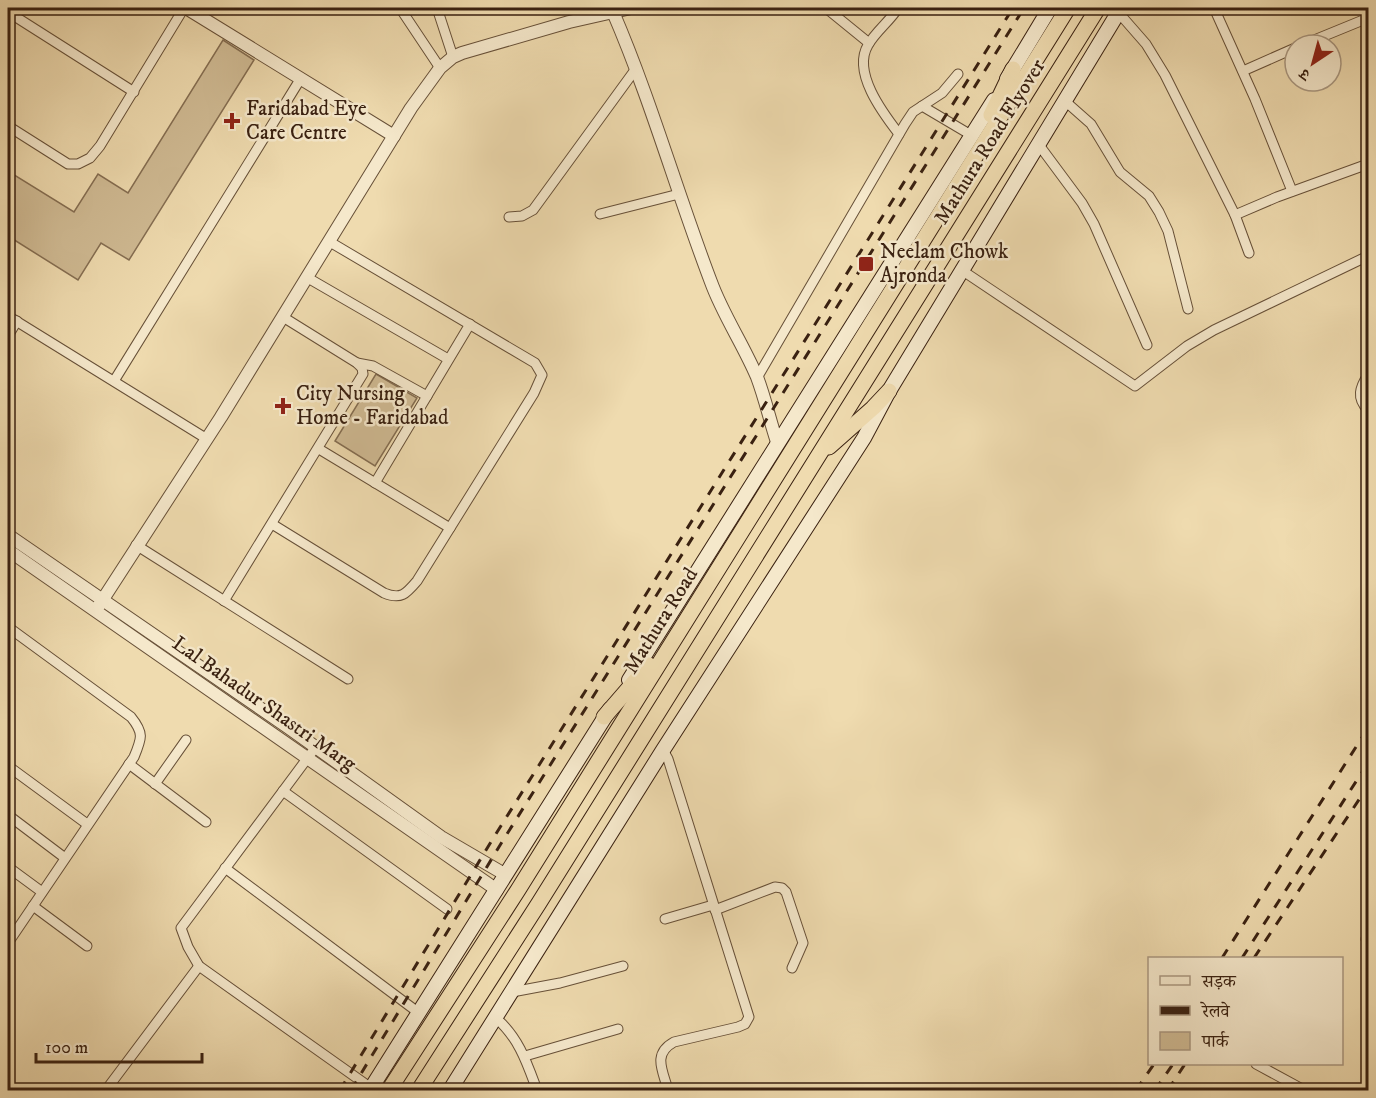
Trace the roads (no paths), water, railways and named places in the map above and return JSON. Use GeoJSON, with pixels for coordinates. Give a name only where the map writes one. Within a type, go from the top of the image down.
{"type":"FeatureCollection","features":[{"type":"Feature","properties":{"kind":"highway","name":"Mathura Road Flyover"},"geometry":{"type":"LineString","coordinates":[[965,172],[1068,8]]}},
{"type":"Feature","properties":{"kind":"highway","name":"Mathura Road Flyover"},"geometry":{"type":"LineString","coordinates":[[817,457],[1098,8]]}},
{"type":"Feature","properties":{"kind":"highway"},"geometry":{"type":"LineString","coordinates":[[965,172],[1013,69]]}},
{"type":"Feature","properties":{"kind":"highway","name":"Mathura Road"},"geometry":{"type":"LineString","coordinates":[[389,1090],[518,890],[965,172]]}},
{"type":"Feature","properties":{"kind":"highway"},"geometry":{"type":"LineString","coordinates":[[418,1090],[539,903],[817,457],[889,391]]}},
{"type":"Feature","properties":{"kind":"highway"},"geometry":{"type":"LineString","coordinates":[[604,717],[682,627]]}},
{"type":"Feature","properties":{"kind":"main road"},"geometry":{"type":"LineString","coordinates":[[370,1089],[1050,8]]}},
{"type":"Feature","properties":{"kind":"main road"},"geometry":{"type":"LineString","coordinates":[[450,1090],[663,750],[864,438],[889,391],[1120,10]]}},
{"type":"Feature","properties":{"kind":"street"},"geometry":{"type":"LineString","coordinates":[[8,126],[68,164],[78,164],[90,158],[100,146],[185,8],[200,11],[394,136]]}},
{"type":"Feature","properties":{"kind":"street"},"geometry":{"type":"LineString","coordinates":[[400,8],[440,68]]}},
{"type":"Feature","properties":{"kind":"street"},"geometry":{"type":"LineString","coordinates":[[437,8],[453,57]]}},
{"type":"Feature","properties":{"kind":"street"},"geometry":{"type":"LineString","coordinates":[[99,605],[136,545],[207,440],[411,108],[440,68],[453,57],[470,50],[498,44],[592,12],[612,12],[631,8]]}},
{"type":"Feature","properties":{"kind":"street"},"geometry":{"type":"LineString","coordinates":[[826,8],[869,43]]}},
{"type":"Feature","properties":{"kind":"street"},"geometry":{"type":"LineString","coordinates":[[898,8],[869,43],[863,54],[865,72],[879,108],[899,134]]}},
{"type":"Feature","properties":{"kind":"street"},"geometry":{"type":"LineString","coordinates":[[1214,8],[1243,71],[1292,191]]}},
{"type":"Feature","properties":{"kind":"street"},"geometry":{"type":"LineString","coordinates":[[1120,10],[1146,44],[1165,75],[1235,215],[1249,253]]}},
{"type":"Feature","properties":{"kind":"street"},"geometry":{"type":"LineString","coordinates":[[8,12],[134,92]]}},
{"type":"Feature","properties":{"kind":"street"},"geometry":{"type":"LineString","coordinates":[[612,12],[658,127],[679,194],[722,310],[757,378],[777,442]]}},
{"type":"Feature","properties":{"kind":"street"},"geometry":{"type":"LineString","coordinates":[[1331,33],[1368,18]]}},
{"type":"Feature","properties":{"kind":"street"},"geometry":{"type":"LineString","coordinates":[[1243,71],[1283,53]]}},
{"type":"Feature","properties":{"kind":"street"},"geometry":{"type":"LineString","coordinates":[[509,217],[522,216],[533,210],[635,70]]}},
{"type":"Feature","properties":{"kind":"street"},"geometry":{"type":"LineString","coordinates":[[757,378],[913,112],[942,93],[958,74]]}},
{"type":"Feature","properties":{"kind":"street"},"geometry":{"type":"LineString","coordinates":[[114,381],[301,78]]}},
{"type":"Feature","properties":{"kind":"street"},"geometry":{"type":"LineString","coordinates":[[1065,101],[1091,124],[1116,166],[1149,196],[1159,212],[1168,231],[1188,309]]}},
{"type":"Feature","properties":{"kind":"street"},"geometry":{"type":"LineString","coordinates":[[922,106],[971,135]]}},
{"type":"Feature","properties":{"kind":"street"},"geometry":{"type":"LineString","coordinates":[[1039,145],[1082,203],[1094,224],[1147,345]]}},
{"type":"Feature","properties":{"kind":"street"},"geometry":{"type":"LineString","coordinates":[[1235,215],[1292,191],[1368,164]]}},
{"type":"Feature","properties":{"kind":"street"},"geometry":{"type":"LineString","coordinates":[[600,214],[679,194]]}},
{"type":"Feature","properties":{"kind":"street"},"geometry":{"type":"LineString","coordinates":[[272,524],[384,593],[393,597],[400,596],[408,591],[450,528],[534,393],[542,375],[535,363],[330,242]]}},
{"type":"Feature","properties":{"kind":"street"},"geometry":{"type":"LineString","coordinates":[[963,271],[1135,386],[1187,346],[1214,330],[1368,256]]}},
{"type":"Feature","properties":{"kind":"street"},"geometry":{"type":"LineString","coordinates":[[308,278],[448,360]]}},
{"type":"Feature","properties":{"kind":"street"},"geometry":{"type":"LineString","coordinates":[[8,316],[207,440]]}},
{"type":"Feature","properties":{"kind":"street"},"geometry":{"type":"LineString","coordinates":[[224,601],[362,379],[362,368],[357,363],[283,317]]}},
{"type":"Feature","properties":{"kind":"street"},"geometry":{"type":"LineString","coordinates":[[8,336],[16,321]]}},
{"type":"Feature","properties":{"kind":"street"},"geometry":{"type":"LineString","coordinates":[[375,483],[470,324]]}},
{"type":"Feature","properties":{"kind":"street"},"geometry":{"type":"LineString","coordinates":[[357,363],[373,366],[427,396]]}},
{"type":"Feature","properties":{"kind":"street"},"geometry":{"type":"LineString","coordinates":[[1368,375],[1359,396],[1368,410]]}},
{"type":"Feature","properties":{"kind":"street"},"geometry":{"type":"LineString","coordinates":[[318,449],[450,528]]}},
{"type":"Feature","properties":{"kind":"street"},"geometry":{"type":"LineString","coordinates":[[8,536],[99,605],[312,753],[441,837],[506,875]]}},
{"type":"Feature","properties":{"kind":"street"},"geometry":{"type":"LineString","coordinates":[[136,545],[348,679]]}},
{"type":"Feature","properties":{"kind":"street"},"geometry":{"type":"LineString","coordinates":[[8,550],[99,605]]}},
{"type":"Feature","properties":{"kind":"street"},"geometry":{"type":"LineString","coordinates":[[8,627],[131,717],[141,728],[141,736],[134,757],[8,943]]}},
{"type":"Feature","properties":{"kind":"street"},"geometry":{"type":"LineString","coordinates":[[155,783],[186,740]]}},
{"type":"Feature","properties":{"kind":"street"},"geometry":{"type":"LineString","coordinates":[[663,750],[668,759],[747,1010],[748,1021],[738,1027],[674,1042],[665,1047],[661,1052],[661,1059],[668,1090]]}},
{"type":"Feature","properties":{"kind":"street"},"geometry":{"type":"LineString","coordinates":[[312,753],[181,928],[199,966],[370,1089]]}},
{"type":"Feature","properties":{"kind":"street","name":"Lal Bahadur Shastri Marg"},"geometry":{"type":"LineString","coordinates":[[312,753],[497,890]]}},
{"type":"Feature","properties":{"kind":"street"},"geometry":{"type":"LineString","coordinates":[[129,764],[206,822]]}},
{"type":"Feature","properties":{"kind":"street"},"geometry":{"type":"LineString","coordinates":[[8,766],[87,824]]}},
{"type":"Feature","properties":{"kind":"street"},"geometry":{"type":"LineString","coordinates":[[284,791],[447,909]]}},
{"type":"Feature","properties":{"kind":"street"},"geometry":{"type":"LineString","coordinates":[[8,815],[65,858]]}},
{"type":"Feature","properties":{"kind":"street"},"geometry":{"type":"LineString","coordinates":[[8,867],[42,892]]}},
{"type":"Feature","properties":{"kind":"street"},"geometry":{"type":"LineString","coordinates":[[225,868],[419,1013]]}},
{"type":"Feature","properties":{"kind":"street"},"geometry":{"type":"LineString","coordinates":[[665,919],[714,908],[775,887],[782,888],[786,892],[803,943],[792,968]]}},
{"type":"Feature","properties":{"kind":"street"},"geometry":{"type":"LineString","coordinates":[[33,906],[87,946]]}},
{"type":"Feature","properties":{"kind":"street"},"geometry":{"type":"LineString","coordinates":[[1368,932],[1366,936],[1368,942]]}},
{"type":"Feature","properties":{"kind":"street"},"geometry":{"type":"LineString","coordinates":[[106,1090],[199,966]]}},
{"type":"Feature","properties":{"kind":"street"},"geometry":{"type":"LineString","coordinates":[[512,992],[560,983],[623,966]]}},
{"type":"Feature","properties":{"kind":"street"},"geometry":{"type":"LineString","coordinates":[[496,1018],[513,1035],[525,1056],[537,1090]]}},
{"type":"Feature","properties":{"kind":"street"},"geometry":{"type":"LineString","coordinates":[[525,1056],[618,1029]]}},
{"type":"Feature","properties":{"kind":"street"},"geometry":{"type":"LineString","coordinates":[[1258,1065],[1304,1090]]}},
{"type":"Feature","properties":{"kind":"railway"},"geometry":{"type":"LineString","coordinates":[[340,1090],[494,837],[1013,8]]}},
{"type":"Feature","properties":{"kind":"railway"},"geometry":{"type":"LineString","coordinates":[[351,1090],[502,842],[1024,8]]}},
{"type":"Feature","properties":{"kind":"railway"},"geometry":{"type":"LineString","coordinates":[[1223,957],[1368,728]]}},
{"type":"Feature","properties":{"kind":"railway"},"geometry":{"type":"LineString","coordinates":[[1243,957],[1368,763]]}},
{"type":"Feature","properties":{"kind":"railway"},"geometry":{"type":"LineString","coordinates":[[1255,957],[1368,786]]}},
{"type":"Feature","properties":{"kind":"railway"},"geometry":{"type":"LineString","coordinates":[[1136,1090],[1153,1065]]}},
{"type":"Feature","properties":{"kind":"railway"},"geometry":{"type":"LineString","coordinates":[[1155,1090],[1172,1065]]}},
{"type":"Feature","properties":{"kind":"railway"},"geometry":{"type":"LineString","coordinates":[[1168,1090],[1184,1065]]}},
{"type":"Feature","properties":{"kind":"place","name":"Faridabad Eye Care Centre"},"geometry":{"type":"Point","coordinates":[232,121]}},
{"type":"Feature","properties":{"kind":"place","name":"Neelam Chowk Ajronda"},"geometry":{"type":"Point","coordinates":[866,264]}},
{"type":"Feature","properties":{"kind":"place","name":"City Nursing Home - Faridabad"},"geometry":{"type":"Point","coordinates":[283,406]}}]}
